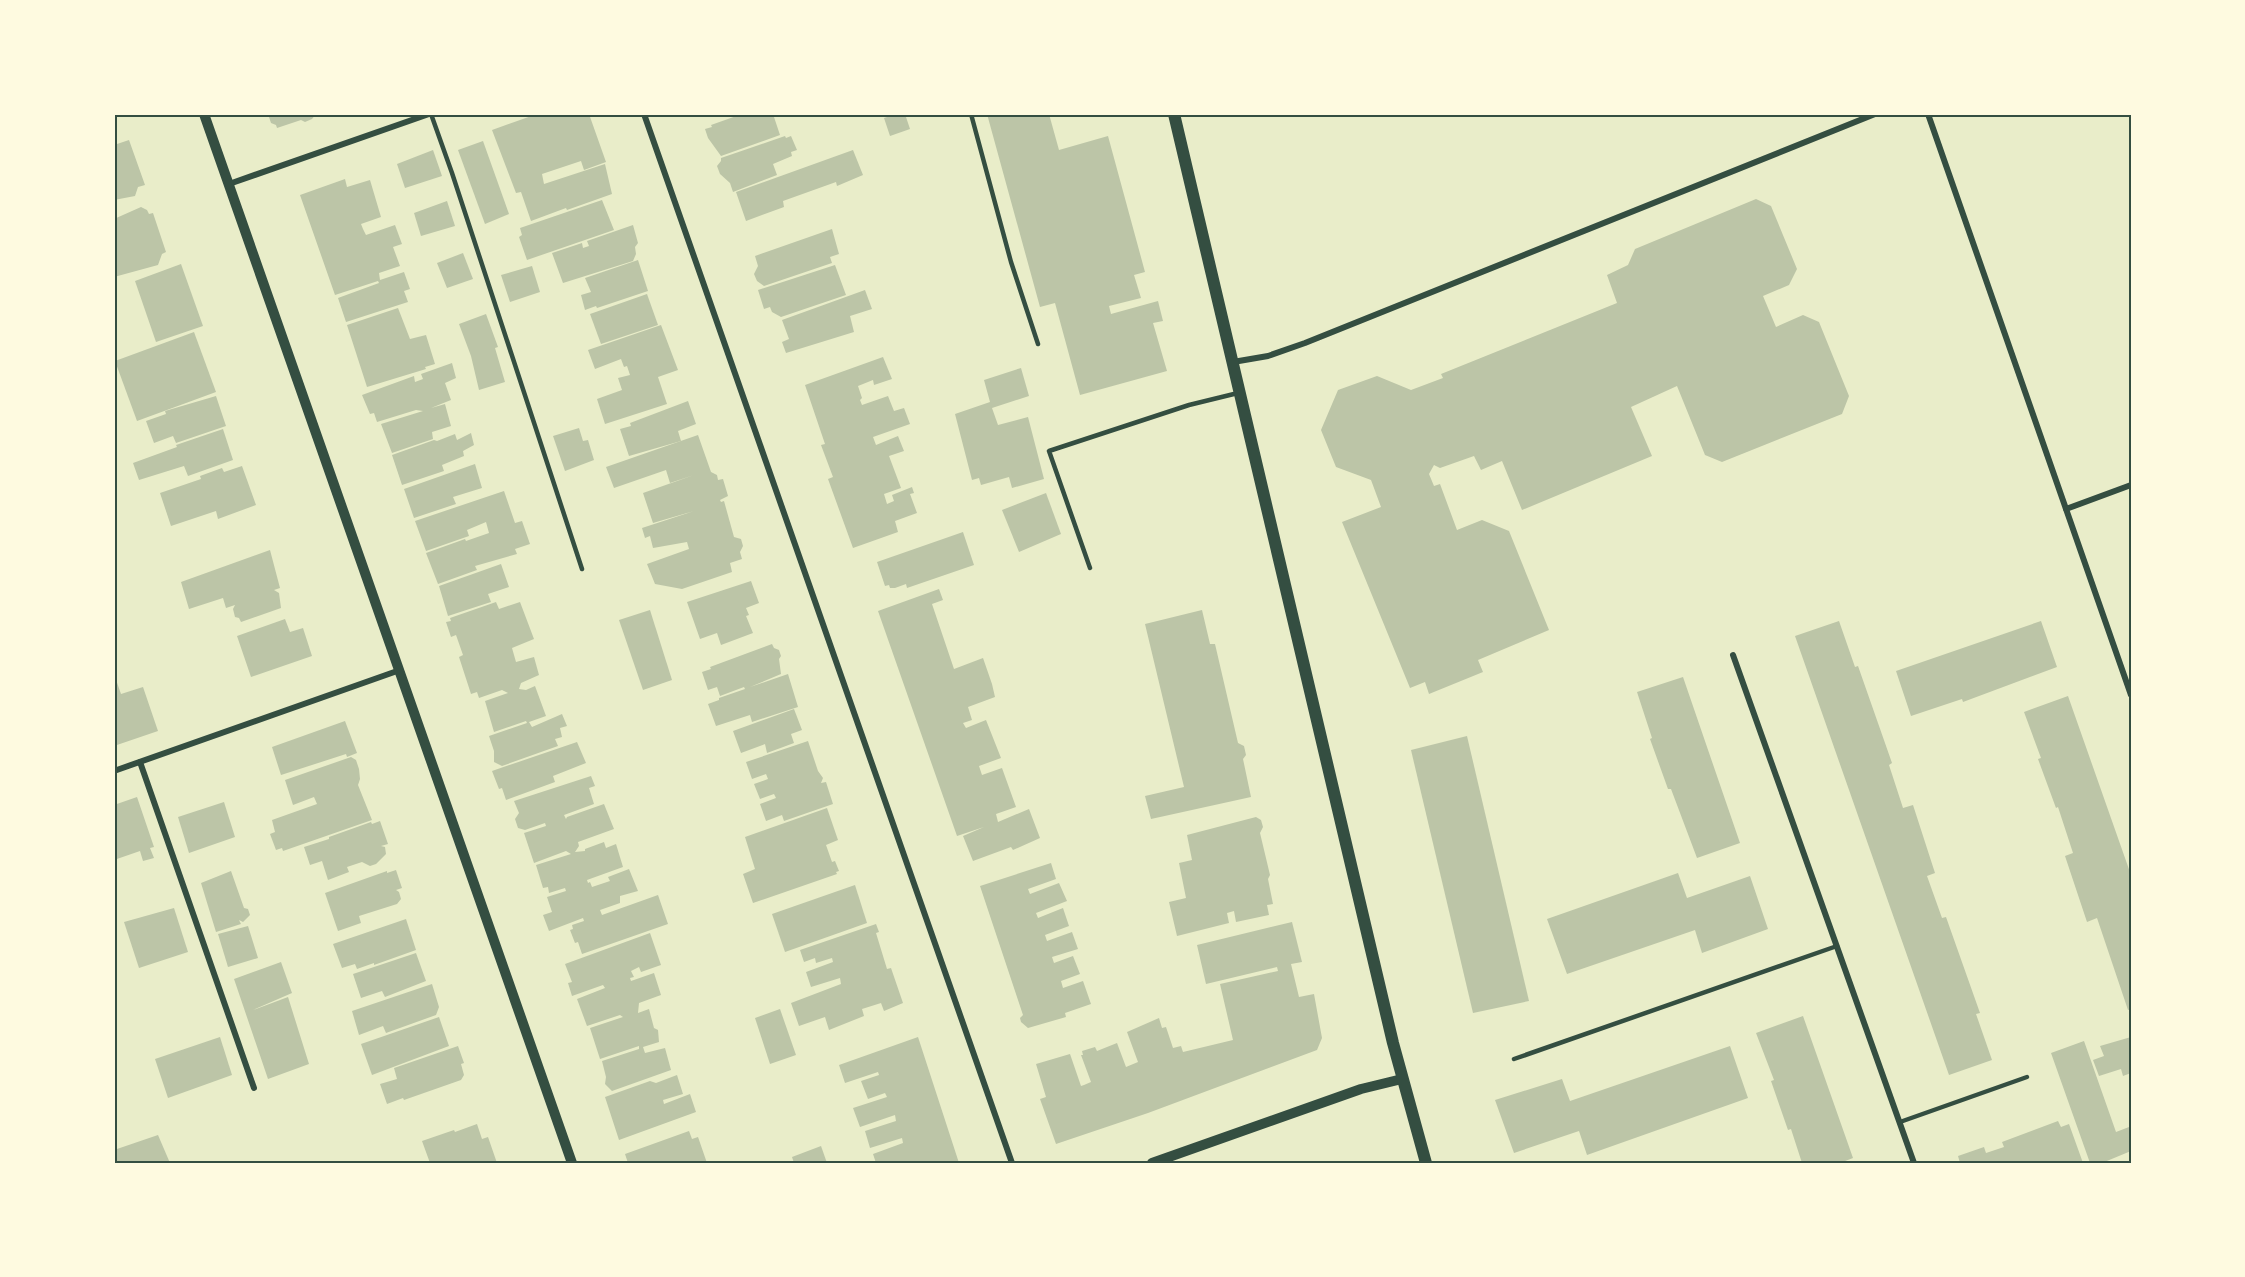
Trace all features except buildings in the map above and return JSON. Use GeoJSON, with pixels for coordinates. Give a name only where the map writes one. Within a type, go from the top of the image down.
{"type":"FeatureCollection","features":[{"type":"Feature","properties":{"kind":"main road"},"geometry":{"type":"LineString","coordinates":[[1174,114],[1402,1079],[1426,1163]]}},
{"type":"Feature","properties":{"kind":"street"},"geometry":{"type":"LineString","coordinates":[[204,114],[572,1163]]}},
{"type":"Feature","properties":{"kind":"street"},"geometry":{"type":"LineString","coordinates":[[229,184],[430,114]]}},
{"type":"Feature","properties":{"kind":"street"},"geometry":{"type":"LineString","coordinates":[[644,114],[1012,1163]]}},
{"type":"Feature","properties":{"kind":"street"},"geometry":{"type":"LineString","coordinates":[[1233,362],[1268,356],[1305,343],[1875,114]]}},
{"type":"Feature","properties":{"kind":"street"},"geometry":{"type":"LineString","coordinates":[[1928,114],[2131,695]]}},
{"type":"Feature","properties":{"kind":"street"},"geometry":{"type":"LineString","coordinates":[[2066,509],[2131,485]]}},
{"type":"Feature","properties":{"kind":"street"},"geometry":{"type":"LineString","coordinates":[[1733,655],[1914,1163]]}},
{"type":"Feature","properties":{"kind":"street"},"geometry":{"type":"LineString","coordinates":[[114,771],[400,669]]}},
{"type":"Feature","properties":{"kind":"street"},"geometry":{"type":"LineString","coordinates":[[140,762],[254,1088]]}},
{"type":"Feature","properties":{"kind":"street"},"geometry":{"type":"LineString","coordinates":[[1152,1163],[1361,1089],[1402,1079]]}},
{"type":"Feature","properties":{"kind":"lane"},"geometry":{"type":"LineString","coordinates":[[430,114],[452,173],[582,569]]}},
{"type":"Feature","properties":{"kind":"lane"},"geometry":{"type":"LineString","coordinates":[[971,114],[1011,262],[1038,344]]}},
{"type":"Feature","properties":{"kind":"lane"},"geometry":{"type":"LineString","coordinates":[[1090,568],[1049,451],[1180,408],[1240,393]]}},
{"type":"Feature","properties":{"kind":"lane"},"geometry":{"type":"LineString","coordinates":[[1514,1059],[1837,946]]}},
{"type":"Feature","properties":{"kind":"lane"},"geometry":{"type":"LineString","coordinates":[[1900,1122],[2027,1077]]}}]}
